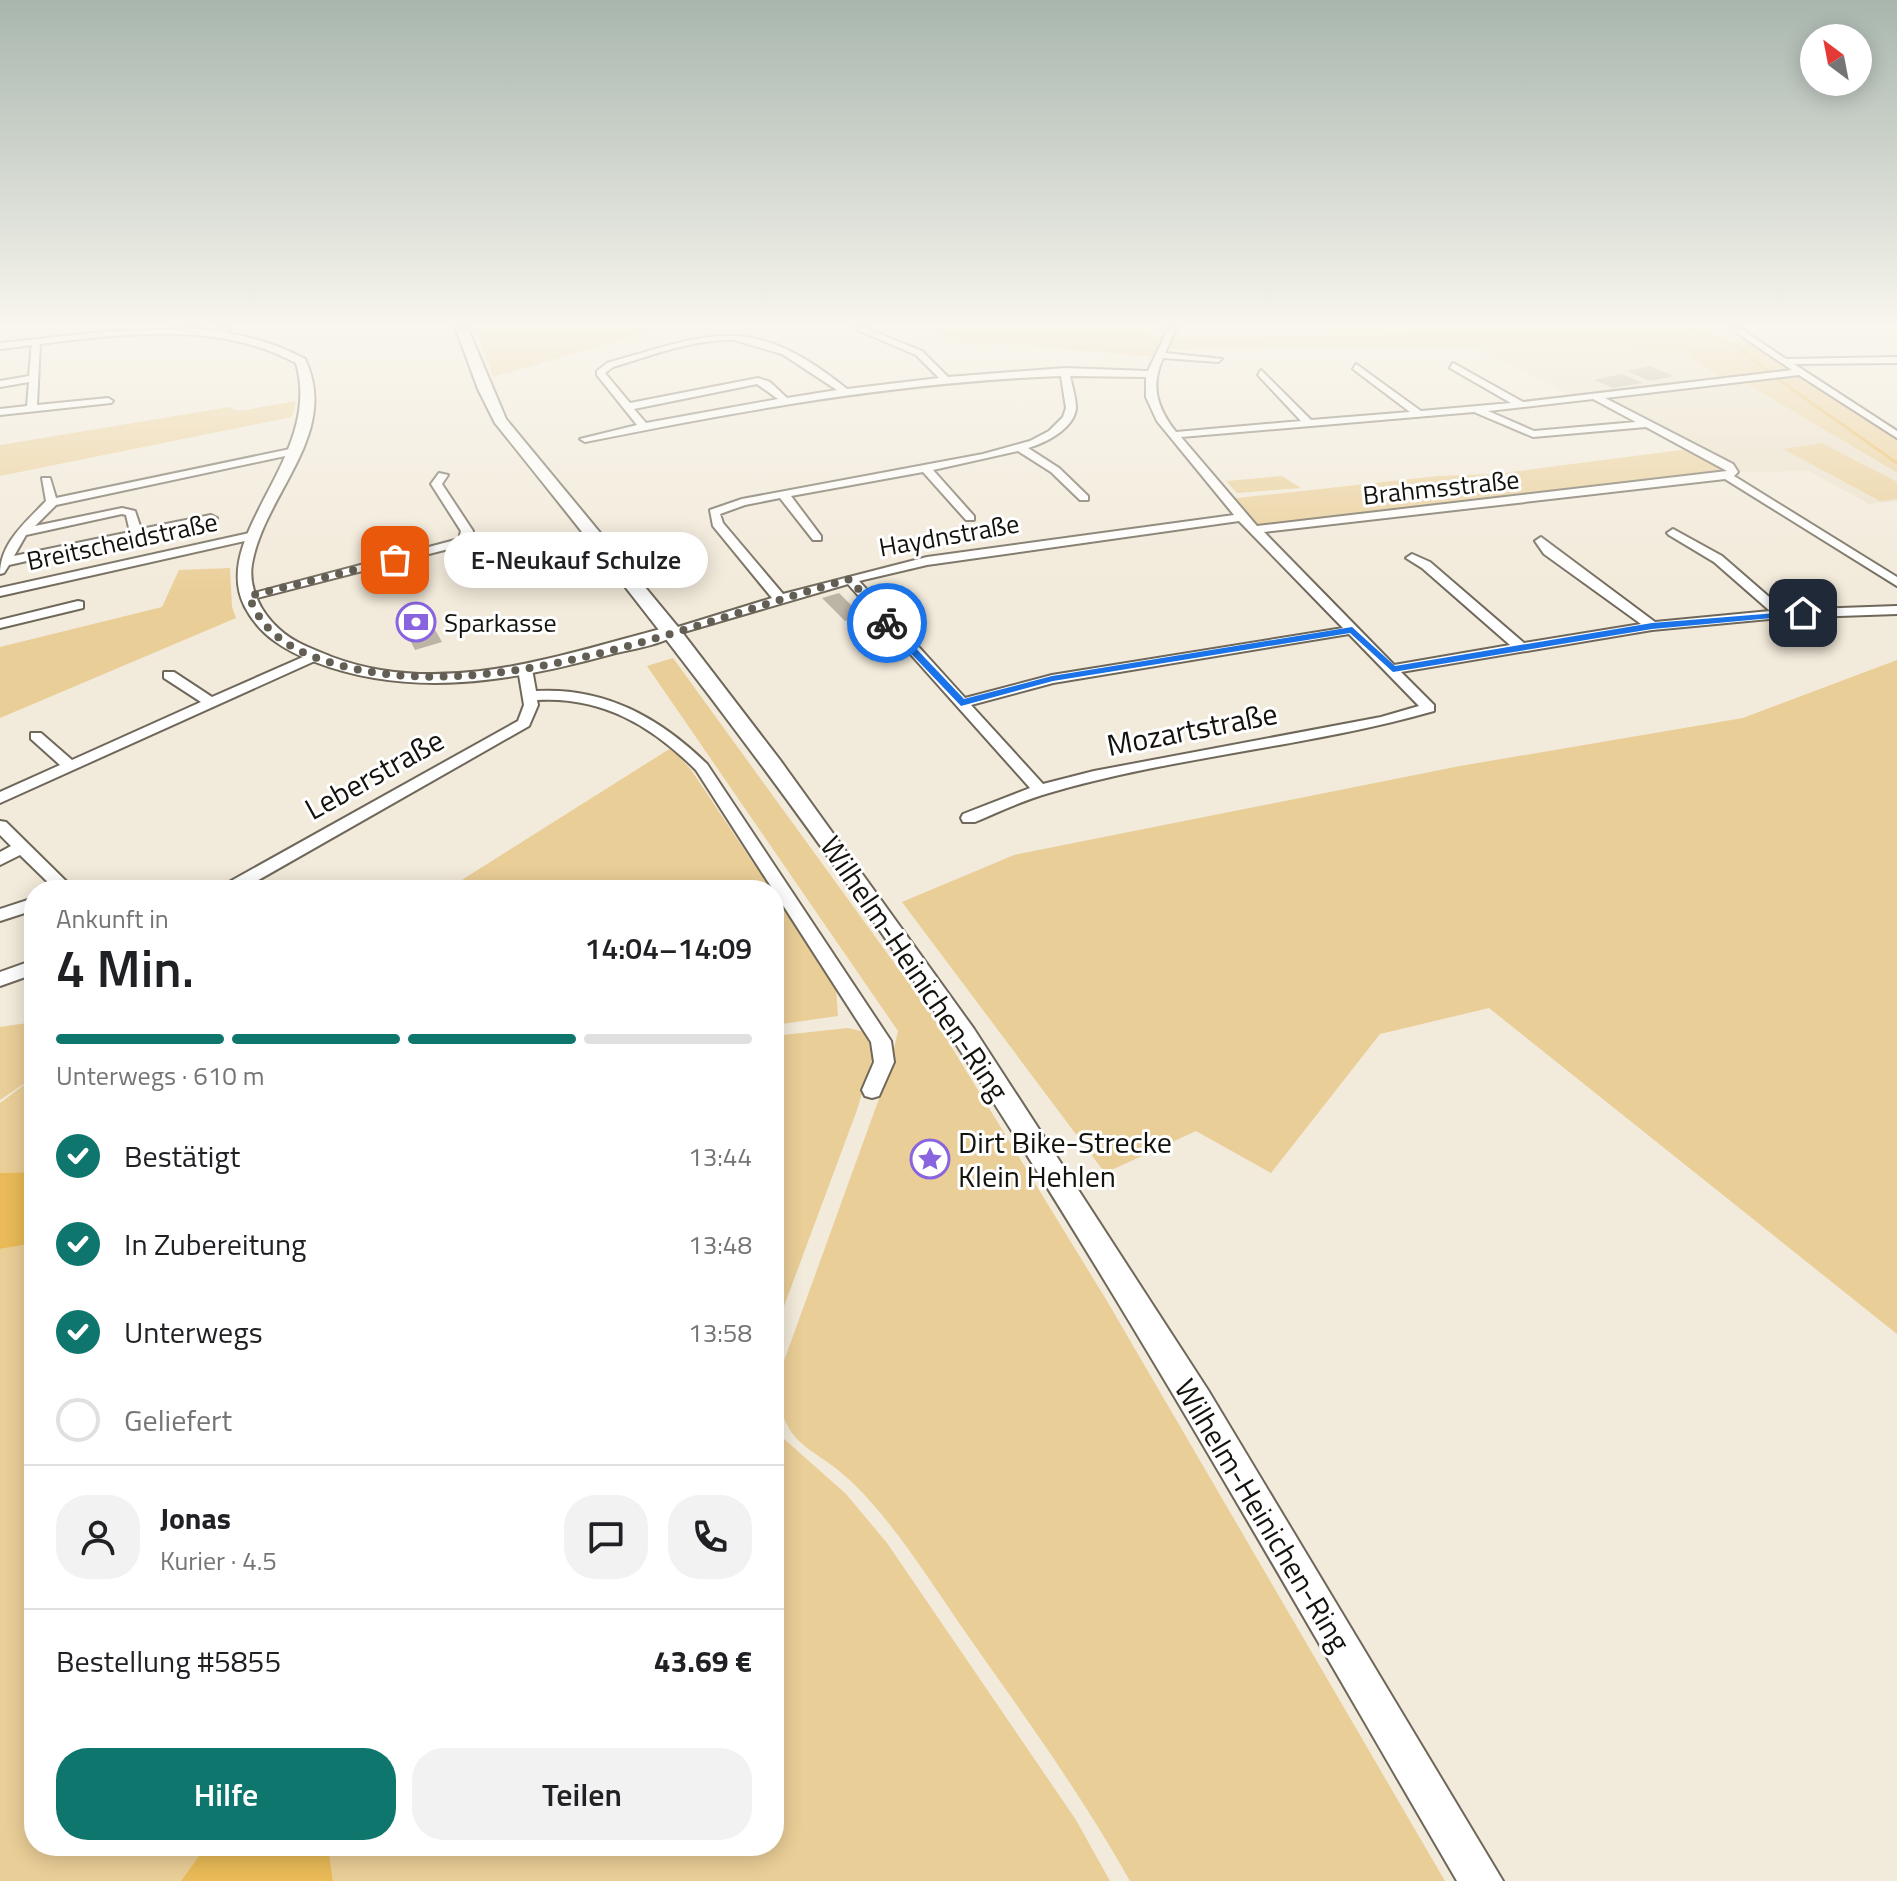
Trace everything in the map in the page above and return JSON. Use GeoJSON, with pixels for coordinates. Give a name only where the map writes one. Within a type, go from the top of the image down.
{"type":"FeatureCollection","features":[{"type":"Feature","properties":{"kind":"main road","name":"Wilhelm-Heinichen-Ring"},"geometry":{"type":"LineString","coordinates":[[498,417],[672,631],[840,855],[965,1036],[1196,1402],[1481,1881]]}},
{"type":"Feature","properties":{"kind":"street"},"geometry":{"type":"LineString","coordinates":[[308,417],[254,536],[244,572],[249,596],[266,628],[312,657],[393,675],[445,677],[525,669],[593,655],[672,631]]}},
{"type":"Feature","properties":{"kind":"street"},"geometry":{"type":"LineString","coordinates":[[635,417],[644,427]]}},
{"type":"Feature","properties":{"kind":"street"},"geometry":{"type":"LineString","coordinates":[[585,439],[699,417]]}},
{"type":"Feature","properties":{"kind":"street"},"geometry":{"type":"LineString","coordinates":[[780,599],[717,524],[714,512],[742,502],[1021,448],[1046,437],[1068,417]]}},
{"type":"Feature","properties":{"kind":"street"},"geometry":{"type":"LineString","coordinates":[[1161,417],[1242,517],[1393,669],[1652,626],[1781,614],[1897,610]]}},
{"type":"Feature","properties":{"kind":"street"},"geometry":{"type":"LineString","coordinates":[[1302,417],[1309,424]]}},
{"type":"Feature","properties":{"kind":"street"},"geometry":{"type":"LineString","coordinates":[[1173,435],[1388,417]]}},
{"type":"Feature","properties":{"kind":"street"},"geometry":{"type":"LineString","coordinates":[[1493,417],[1533,434],[1649,424]]}},
{"type":"Feature","properties":{"kind":"street"},"geometry":{"type":"LineString","coordinates":[[1635,417],[1729,466],[1733,472],[1727,476],[1897,582]]}},
{"type":"Feature","properties":{"kind":"street"},"geometry":{"type":"LineString","coordinates":[[1871,417],[1894,432]]}},
{"type":"Feature","properties":{"kind":"street"},"geometry":{"type":"LineString","coordinates":[[1021,448],[1055,470],[1084,498]]}},
{"type":"Feature","properties":{"kind":"street","name":"Breitscheidstraße"},"geometry":{"type":"LineString","coordinates":[[2,566],[22,532],[52,502],[172,471],[295,451]]}},
{"type":"Feature","properties":{"kind":"street"},"geometry":{"type":"LineString","coordinates":[[924,466],[970,518]]}},
{"type":"Feature","properties":{"kind":"street"},"geometry":{"type":"LineString","coordinates":[[249,596],[464,541],[467,531],[436,484],[443,475]]}},
{"type":"Feature","properties":{"kind":"street","name":"Brahmsstraße"},"geometry":{"type":"LineString","coordinates":[[1254,530],[1727,476]]}},
{"type":"Feature","properties":{"kind":"street","name":"Breitscheidstraße"},"geometry":{"type":"LineString","coordinates":[[46,480],[52,502]]}},
{"type":"Feature","properties":{"kind":"street"},"geometry":{"type":"LineString","coordinates":[[783,494],[817,538]]}},
{"type":"Feature","properties":{"kind":"street","name":"Breitscheidstraße"},"geometry":{"type":"LineString","coordinates":[[22,532],[122,511],[131,513],[136,534]]}},
{"type":"Feature","properties":{"kind":"street","name":"Haydnstraße"},"geometry":{"type":"LineString","coordinates":[[672,631],[850,579],[997,549],[1242,517]]}},
{"type":"Feature","properties":{"kind":"street","name":"Breitscheidstraße"},"geometry":{"type":"LineString","coordinates":[[2,566],[211,518]]}},
{"type":"Feature","properties":{"kind":"street"},"geometry":{"type":"LineString","coordinates":[[1673,533],[1718,559],[1781,614]]}},
{"type":"Feature","properties":{"kind":"street","name":"Breitscheidstraße"},"geometry":{"type":"LineString","coordinates":[[0,592],[254,536]]}},
{"type":"Feature","properties":{"kind":"street"},"geometry":{"type":"LineString","coordinates":[[1541,541],[1548,551],[1652,626]]}},
{"type":"Feature","properties":{"kind":"street"},"geometry":{"type":"LineString","coordinates":[[1412,558],[1426,565],[1520,647]]}},
{"type":"Feature","properties":{"kind":"street"},"geometry":{"type":"LineString","coordinates":[[850,579],[1040,790]]}},
{"type":"Feature","properties":{"kind":"street","name":"Breitscheidstraße"},"geometry":{"type":"LineString","coordinates":[[0,624],[78,605]]}},
{"type":"Feature","properties":{"kind":"street"},"geometry":{"type":"LineString","coordinates":[[961,703],[1052,679],[1352,630]]}},
{"type":"Feature","properties":{"kind":"street"},"geometry":{"type":"LineString","coordinates":[[0,798],[312,657]]}},
{"type":"Feature","properties":{"kind":"street"},"geometry":{"type":"LineString","coordinates":[[525,669],[530,696],[564,693],[600,699],[679,742],[702,767],[776,880]]}},
{"type":"Feature","properties":{"kind":"street","name":"Mozartstraße"},"geometry":{"type":"LineString","coordinates":[[969,818],[1040,790],[1094,776],[1383,721],[1429,708],[1393,669]]}},
{"type":"Feature","properties":{"kind":"street"},"geometry":{"type":"LineString","coordinates":[[169,675],[211,702]]}},
{"type":"Feature","properties":{"kind":"street","name":"Leberstraße"},"geometry":{"type":"LineString","coordinates":[[246,880],[509,733],[524,723],[529,712],[530,696]]}},
{"type":"Feature","properties":{"kind":"street"},"geometry":{"type":"LineString","coordinates":[[36,736],[70,766]]}},
{"type":"Feature","properties":{"kind":"street"},"geometry":{"type":"LineString","coordinates":[[0,826],[56,880]]}},
{"type":"Feature","properties":{"kind":"street"},"geometry":{"type":"LineString","coordinates":[[0,859],[22,847]]}},
{"type":"Feature","properties":{"kind":"street"},"geometry":{"type":"LineString","coordinates":[[784,893],[881,1041],[884,1062],[872,1090]]}},
{"type":"Feature","properties":{"kind":"street"},"geometry":{"type":"LineString","coordinates":[[0,915],[24,907]]}},
{"type":"Feature","properties":{"kind":"street"},"geometry":{"type":"LineString","coordinates":[[0,979],[24,971]]}},
{"type":"Feature","properties":{"kind":"shaded area"},"geometry":{"type":"Polygon","coordinates":[[[170,417],[292,417],[0,476],[0,445],[170,417]]]}},
{"type":"Feature","properties":{"kind":"shaded area"},"geometry":{"type":"Polygon","coordinates":[[[1633,417],[1802,417],[1897,474],[1897,501],[1869,504],[1809,471],[1733,472],[1633,417]]]}},
{"type":"Feature","properties":{"kind":"shaded area"},"geometry":{"type":"Polygon","coordinates":[[[1802,417],[1870,417],[1897,435],[1897,473],[1802,417]]]}},
{"type":"Feature","properties":{"kind":"shaded area"},"geometry":{"type":"Polygon","coordinates":[[[1822,443],[1897,482],[1897,499],[1880,501],[1783,449],[1822,443]]]}},
{"type":"Feature","properties":{"kind":"shaded area"},"geometry":{"type":"Polygon","coordinates":[[[1696,448],[1733,472],[1254,530],[1228,499],[1438,476],[1496,474],[1696,448]]]}},
{"type":"Feature","properties":{"kind":"shaded area"},"geometry":{"type":"Polygon","coordinates":[[[1282,476],[1301,488],[1237,493],[1226,481],[1282,476]]]}},
{"type":"Feature","properties":{"kind":"shaded area"},"geometry":{"type":"Polygon","coordinates":[[[230,568],[232,607],[236,618],[0,718],[0,647],[162,607],[179,570],[230,568]]]}},
{"type":"Feature","properties":{"kind":"shaded area"},"geometry":{"type":"Polygon","coordinates":[[[673,658],[932,1015],[1107,1301],[1445,1881],[1130,1881],[1051,1755],[901,1539],[857,1487],[803,1445],[786,1423],[784,1361],[889,1071],[898,1031],[647,666],[673,658]]]}},
{"type":"Feature","properties":{"kind":"shaded area"},"geometry":{"type":"Polygon","coordinates":[[[1897,660],[1897,1334],[1489,1008],[1380,1034],[1271,1173],[1196,1131],[1105,1173],[902,902],[1014,855],[1460,766],[1743,718],[1897,660]]]}},
{"type":"Feature","properties":{"kind":"shaded area"},"geometry":{"type":"Polygon","coordinates":[[[671,748],[692,771],[764,880],[462,880],[671,748]]]}},
{"type":"Feature","properties":{"kind":"shaded area"},"geometry":{"type":"Polygon","coordinates":[[[784,909],[836,988],[838,1016],[784,1024],[784,909]]]}},
{"type":"Feature","properties":{"kind":"shaded area"},"geometry":{"type":"Polygon","coordinates":[[[24,1023],[24,1084],[0,1100],[0,1027],[24,1023]]]}},
{"type":"Feature","properties":{"kind":"shaded area"},"geometry":{"type":"Polygon","coordinates":[[[848,1028],[865,1032],[873,1056],[857,1110],[784,1306],[784,1035],[848,1028]]]}},
{"type":"Feature","properties":{"kind":"shaded area"},"geometry":{"type":"Polygon","coordinates":[[[24,1085],[24,1172],[0,1173],[0,1103],[24,1085]]]}},
{"type":"Feature","properties":{"kind":"shaded area"},"geometry":{"type":"Polygon","coordinates":[[[24,1172],[24,1245],[0,1249],[0,1173],[24,1172]]]}},
{"type":"Feature","properties":{"kind":"shaded area"},"geometry":{"type":"Polygon","coordinates":[[[24,1244],[24,1856],[199,1856],[181,1881],[0,1881],[0,1249],[24,1244]]]}},
{"type":"Feature","properties":{"kind":"shaded area"},"geometry":{"type":"Polygon","coordinates":[[[784,1439],[846,1494],[887,1543],[1076,1820],[1110,1881],[333,1881],[329,1856],[784,1856],[784,1439]]]}},
{"type":"Feature","properties":{"kind":"shaded area"},"geometry":{"type":"Polygon","coordinates":[[[199,1856],[329,1856],[333,1881],[181,1881],[199,1856]]]}},
{"type":"Feature","properties":{"kind":"building"},"geometry":{"type":"Polygon","coordinates":[[[839,593],[862,616],[845,621],[822,598],[839,593]]]}},
{"type":"Feature","properties":{"kind":"building"},"geometry":{"type":"Polygon","coordinates":[[[426,614],[442,642],[415,650],[401,621],[426,614]]]}},
{"type":"Feature","properties":{"kind":"waterway"},"geometry":{"type":"LineString","coordinates":[[1831,417],[1897,463]]}},
{"type":"Feature","properties":{"kind":"way so far"},"geometry":{"type":"LineString","coordinates":[[395,560],[249,596],[266,628],[290,646],[312,657],[343,666],[393,675],[480,675],[562,663],[850,579],[887,623]]}},
{"type":"Feature","properties":{"kind":"place","name":"E-Neukauf Schulze"},"geometry":{"type":"Point","coordinates":[395,560]}},
{"type":"Feature","properties":{"kind":"place","name":"Sparkasse"},"geometry":{"type":"Point","coordinates":[416,622]}},
{"type":"Feature","properties":{"kind":"place","name":"Dirt Bike-Strecke Klein Hehlen"},"geometry":{"type":"Point","coordinates":[930,1159]}},
{"type":"Feature","properties":{"kind":"route"},"geometry":{"type":"LineString","coordinates":[[887,623],[961,703],[1052,679],[1352,630],[1393,669],[1652,626],[1803,613]]}}]}
